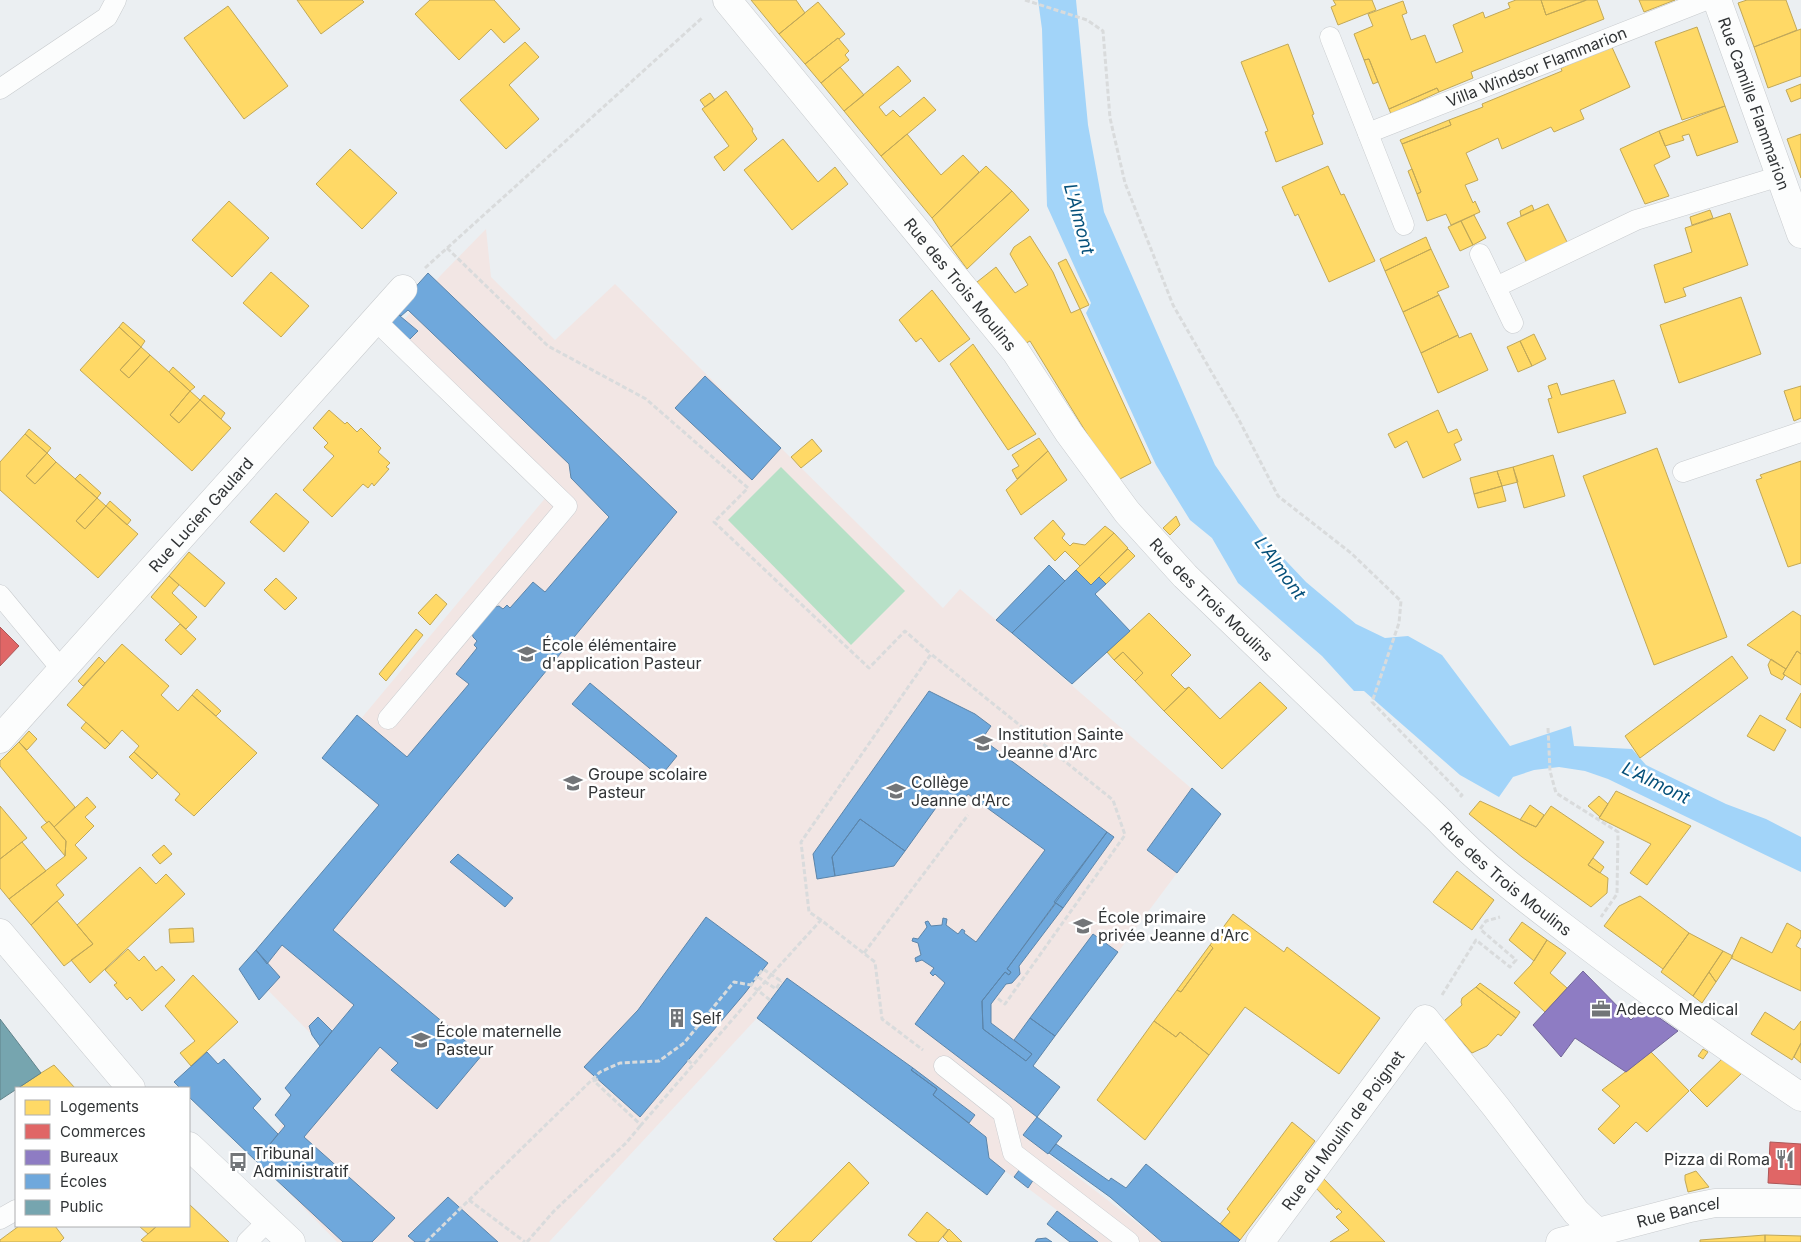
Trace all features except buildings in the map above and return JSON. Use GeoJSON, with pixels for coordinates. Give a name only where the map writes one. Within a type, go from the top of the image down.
{"type":"FeatureCollection","features":[{"type":"Feature","properties":{"kind":"street","name":"Rue des Trois Moulins"},"geometry":{"type":"LineString","coordinates":[[727,0],[1016,352],[1069,433],[1127,512],[1185,576],[1473,855],[1642,987],[1801,1097]]}},
{"type":"Feature","properties":{"kind":"street","name":"Rue Camille Flammarion"},"geometry":{"type":"LineString","coordinates":[[1717,0],[1801,234]]}},
{"type":"Feature","properties":{"kind":"street","name":"Rue Lucien Gaulard"},"geometry":{"type":"LineString","coordinates":[[0,739],[403,289]]}},
{"type":"Feature","properties":{"kind":"street"},"geometry":{"type":"LineString","coordinates":[[0,933],[130,1087]]}},
{"type":"Feature","properties":{"kind":"street"},"geometry":{"type":"LineString","coordinates":[[1425,1019],[1496,1107],[1576,1212],[1597,1232]]}},
{"type":"Feature","properties":{"kind":"street","name":"Rue du Moulin de Poignet"},"geometry":{"type":"LineString","coordinates":[[1260,1242],[1425,1019]]}},
{"type":"Feature","properties":{"kind":"street"},"geometry":{"type":"LineString","coordinates":[[190,1147],[291,1242]]}},
{"type":"Feature","properties":{"kind":"street","name":"Rue Bancel"},"geometry":{"type":"LineString","coordinates":[[1560,1242],[1715,1203],[1801,1203]]}},
{"type":"Feature","properties":{"kind":"lane"},"geometry":{"type":"LineString","coordinates":[[0,89],[107,17],[116,0]]}},
{"type":"Feature","properties":{"kind":"lane","name":"Villa Windsor Flammarion"},"geometry":{"type":"LineString","coordinates":[[1368,133],[1706,0]]}},
{"type":"Feature","properties":{"kind":"lane"},"geometry":{"type":"LineString","coordinates":[[1330,37],[1404,225]]}},
{"type":"Feature","properties":{"kind":"lane"},"geometry":{"type":"LineString","coordinates":[[1496,287],[1636,220],[1780,176]]}},
{"type":"Feature","properties":{"kind":"lane"},"geometry":{"type":"LineString","coordinates":[[1480,254],[1513,323]]}},
{"type":"Feature","properties":{"kind":"lane"},"geometry":{"type":"LineString","coordinates":[[375,320],[568,506],[388,719]]}},
{"type":"Feature","properties":{"kind":"lane"},"geometry":{"type":"LineString","coordinates":[[1683,472],[1801,432]]}},
{"type":"Feature","properties":{"kind":"lane"},"geometry":{"type":"LineString","coordinates":[[0,594],[62,670]]}},
{"type":"Feature","properties":{"kind":"lane"},"geometry":{"type":"LineString","coordinates":[[944,1066],[1003,1112],[1012,1152],[1129,1242]]}},
{"type":"Feature","properties":{"kind":"lane"},"geometry":{"type":"LineString","coordinates":[[0,1219],[15,1211]]}},
{"type":"Feature","properties":{"kind":"lane"},"geometry":{"type":"LineString","coordinates":[[247,1242],[268,1221]]}},
{"type":"Feature","properties":{"kind":"path"},"geometry":{"type":"LineString","coordinates":[[1025,0],[1087,20],[1103,31],[1110,118],[1125,184],[1172,305],[1238,418],[1278,496],[1351,553],[1401,601],[1399,622],[1372,702],[1456,788]]}},
{"type":"Feature","properties":{"kind":"path"},"geometry":{"type":"LineString","coordinates":[[403,289],[704,17]]}},
{"type":"Feature","properties":{"kind":"path"},"geometry":{"type":"LineString","coordinates":[[447,248],[548,346],[646,399],[748,488],[714,522],[869,668],[905,631],[1113,800],[1125,835],[1005,1004],[996,997]]}},
{"type":"Feature","properties":{"kind":"path"},"geometry":{"type":"LineString","coordinates":[[931,654],[801,842],[809,912],[875,962],[882,1019],[944,1066]]}},
{"type":"Feature","properties":{"kind":"path"},"geometry":{"type":"LineString","coordinates":[[1548,728],[1550,770],[1556,793],[1618,832],[1617,894],[1598,921]]}},
{"type":"Feature","properties":{"kind":"path"},"geometry":{"type":"LineString","coordinates":[[864,953],[968,815]]}},
{"type":"Feature","properties":{"kind":"path"},"geometry":{"type":"LineString","coordinates":[[470,1200],[526,1242],[554,1211],[626,1143],[821,920]]}},
{"type":"Feature","properties":{"kind":"path"},"geometry":{"type":"LineString","coordinates":[[1425,1019],[1452,980],[1476,940],[1510,967],[1516,960],[1480,930],[1486,921]]}},
{"type":"Feature","properties":{"kind":"path"},"geometry":{"type":"LineString","coordinates":[[751,985],[763,969],[781,981],[776,989],[758,977]]}},
{"type":"Feature","properties":{"kind":"path"},"geometry":{"type":"LineString","coordinates":[[426,1242],[600,1072],[620,1062],[659,1061],[684,1043],[734,982],[751,985],[770,1000]]}},
{"type":"Feature","properties":{"kind":"path"},"geometry":{"type":"LineString","coordinates":[[688,1060],[693,1065]]}},
{"type":"Feature","properties":{"kind":"path"},"geometry":{"type":"LineString","coordinates":[[596,1078],[594,1081],[641,1125]]}},
{"type":"Feature","properties":{"kind":"shaded area"},"geometry":{"type":"Polygon","coordinates":[[[486,229],[491,277],[555,340],[615,284],[943,608],[960,589],[1221,814],[1033,1066],[1060,1087],[1023,1135],[1162,1242],[1099,1242],[1005,1171],[987,1195],[757,1018],[549,1242],[337,1242],[260,1163],[325,1048],[246,968],[380,809],[329,757],[547,496],[385,343],[441,275],[486,229]]]}},
{"type":"Feature","properties":{"kind":"green space"},"geometry":{"type":"Polygon","coordinates":[[[781,467],[905,591],[851,645],[728,520],[781,467]]]}},
{"type":"Feature","properties":{"kind":"water","name":"L'Almont"},"geometry":{"type":"Polygon","coordinates":[[[1038,0],[1076,0],[1088,125],[1104,212],[1215,465],[1268,542],[1306,582],[1356,624],[1385,638],[1408,636],[1442,655],[1510,746],[1571,726],[1574,746],[1632,749],[1646,765],[1726,804],[1766,819],[1801,837],[1801,872],[1608,779],[1585,771],[1559,767],[1534,770],[1513,777],[1499,797],[1460,775],[1364,691],[1354,691],[1322,656],[1238,583],[1212,538],[1190,520],[1156,465],[1086,313],[1091,303],[1047,206],[1042,29],[1038,0]]]}},
{"type":"Feature","properties":{"kind":"place","name":"École élémentaire d'application Pasteur"},"geometry":{"type":"Point","coordinates":[527,654]}},
{"type":"Feature","properties":{"kind":"place","name":"Institution Sainte Jeanne d'Arc"},"geometry":{"type":"Point","coordinates":[983,743]}},
{"type":"Feature","properties":{"kind":"place","name":"Groupe scolaire Pasteur"},"geometry":{"type":"Point","coordinates":[573,783]}},
{"type":"Feature","properties":{"kind":"place","name":"Collège Jeanne d'Arc"},"geometry":{"type":"Point","coordinates":[896,791]}},
{"type":"Feature","properties":{"kind":"place","name":"École primaire privée Jeanne d'Arc"},"geometry":{"type":"Point","coordinates":[1083,926]}},
{"type":"Feature","properties":{"kind":"place","name":"Adecco Medical"},"geometry":{"type":"Point","coordinates":[1601,1009]}},
{"type":"Feature","properties":{"kind":"place","name":"Self"},"geometry":{"type":"Point","coordinates":[677,1018]}},
{"type":"Feature","properties":{"kind":"place","name":"École maternelle Pasteur"},"geometry":{"type":"Point","coordinates":[421,1040]}},
{"type":"Feature","properties":{"kind":"place","name":"Pizza di Roma"},"geometry":{"type":"Point","coordinates":[1785,1159]}},
{"type":"Feature","properties":{"kind":"place","name":"Tribunal Administratif"},"geometry":{"type":"Point","coordinates":[238,1162]}}]}
